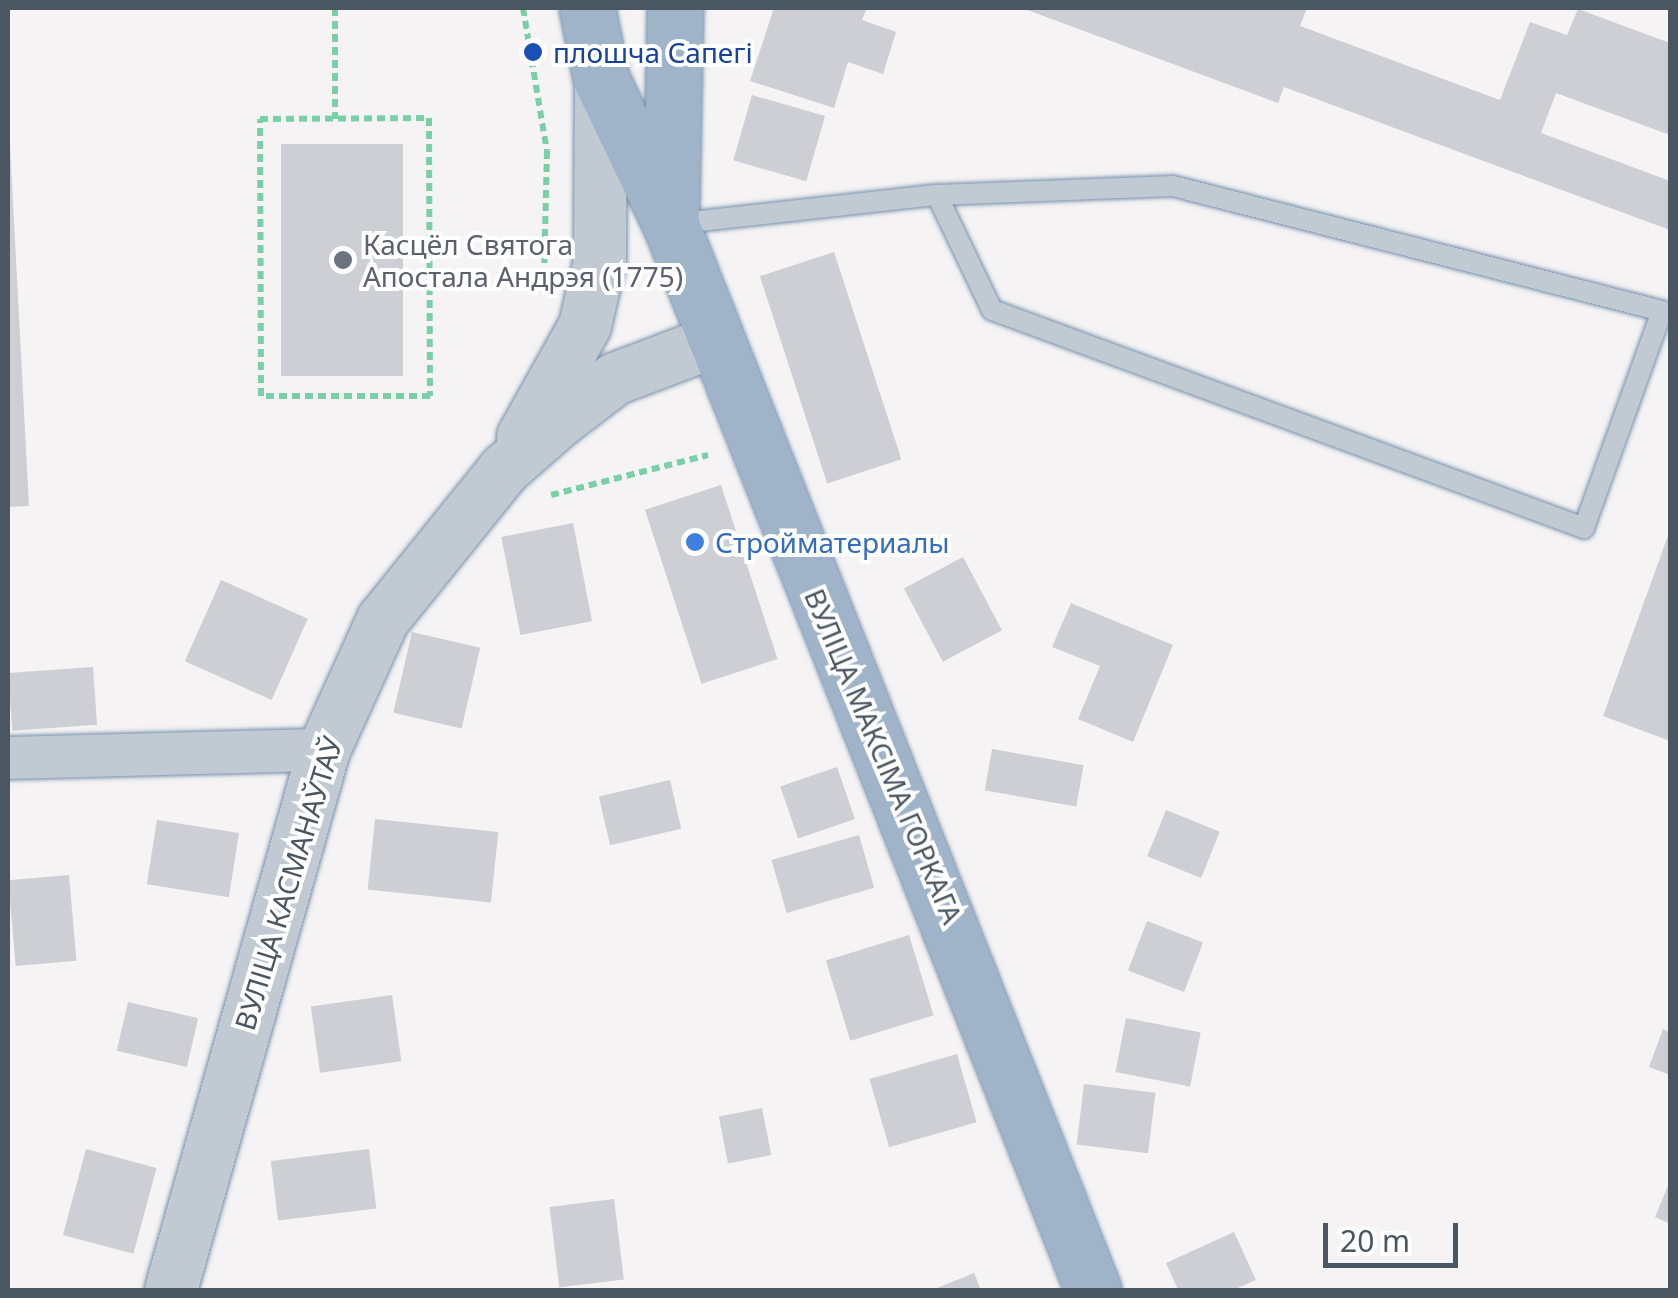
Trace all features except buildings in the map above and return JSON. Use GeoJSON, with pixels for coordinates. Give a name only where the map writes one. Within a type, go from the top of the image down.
{"type":"FeatureCollection","features":[{"type":"Feature","properties":{"kind":"highway","name":"ВУЛІЦА МАКСІМА ГОРКАГА"},"geometry":{"type":"LineString","coordinates":[[586,8],[602,79],[671,224],[1093,1290]]}},
{"type":"Feature","properties":{"kind":"highway","name":"ВУЛІЦА МАКСІМА ГОРКАГА"},"geometry":{"type":"LineString","coordinates":[[671,224],[674,8]]}},
{"type":"Feature","properties":{"kind":"street"},"geometry":{"type":"LineString","coordinates":[[505,469],[585,326],[600,261],[602,79]]}},
{"type":"Feature","properties":{"kind":"street","name":"ВУЛІЦА КАСМАНАЎТАЎ"},"geometry":{"type":"LineString","coordinates":[[171,1290],[324,750],[383,620],[505,469],[615,378],[715,341]]}},
{"type":"Feature","properties":{"kind":"street"},"geometry":{"type":"LineString","coordinates":[[8,758],[324,750]]}},
{"type":"Feature","properties":{"kind":"lane"},"geometry":{"type":"LineString","coordinates":[[671,224],[937,195],[1173,186],[1662,310],[1584,528],[992,310],[937,195]]}},
{"type":"Feature","properties":{"kind":"path"},"geometry":{"type":"LineString","coordinates":[[335,8],[335,119]]}},
{"type":"Feature","properties":{"kind":"path"},"geometry":{"type":"LineString","coordinates":[[522,8],[548,151],[544,284]]}},
{"type":"Feature","properties":{"kind":"path"},"geometry":{"type":"LineString","coordinates":[[429,118],[430,396],[261,396],[260,119],[335,119],[429,118]]}},
{"type":"Feature","properties":{"kind":"place","name":"плошча Сапегі"},"geometry":{"type":"Point","coordinates":[533,52]}},
{"type":"Feature","properties":{"kind":"place","name":"Касцёл Святога Апостала Андрэя (1775)"},"geometry":{"type":"Point","coordinates":[343,260]}},
{"type":"Feature","properties":{"kind":"place","name":"Стройматериалы"},"geometry":{"type":"Point","coordinates":[695,542]}}]}
